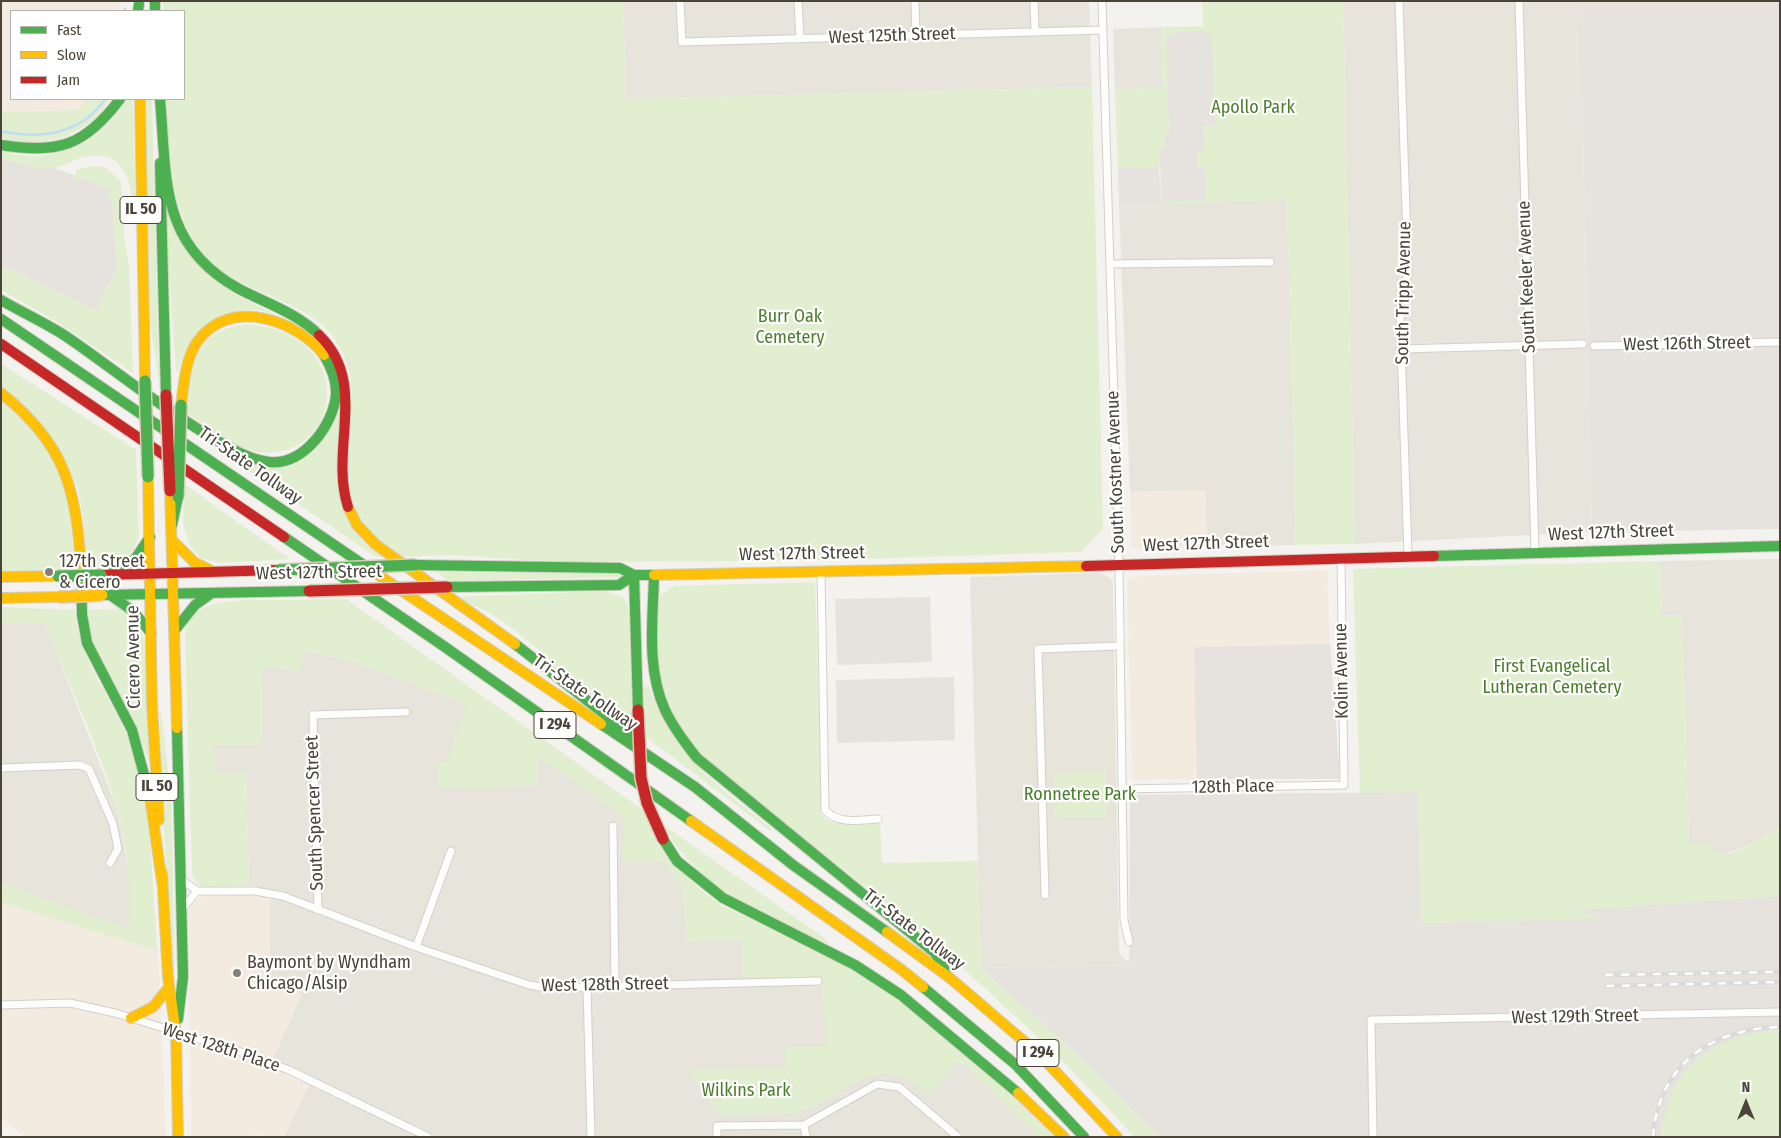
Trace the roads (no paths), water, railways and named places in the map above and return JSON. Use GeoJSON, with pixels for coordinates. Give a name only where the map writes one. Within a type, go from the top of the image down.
{"type":"FeatureCollection","features":[{"type":"Feature","properties":{"kind":"main road"},"geometry":{"type":"LineString","coordinates":[[1,145],[27,150],[44,150],[65,146],[88,136],[104,122],[119,100]]}},
{"type":"Feature","properties":{"kind":"main road","name":"Cicero Avenue"},"geometry":{"type":"LineString","coordinates":[[140,100],[152,706],[169,987],[176,1034],[178,1137]]}},
{"type":"Feature","properties":{"kind":"main road"},"geometry":{"type":"LineString","coordinates":[[159,100],[170,201],[179,231],[194,255],[208,270],[227,284],[292,315],[313,328],[334,352],[342,369],[345,389],[342,487],[347,506],[357,525],[375,544],[522,649],[695,787]]}},
{"type":"Feature","properties":{"kind":"main road","name":"IL 50"},"geometry":{"type":"LineString","coordinates":[[159,100],[166,395],[174,494]]}},
{"type":"Feature","properties":{"kind":"main road"},"geometry":{"type":"LineString","coordinates":[[1,300],[65,336],[202,432],[248,458],[272,462],[301,452],[326,428],[332,414],[336,397],[335,377],[327,359],[316,343],[297,328],[258,315],[241,316],[215,325],[197,342],[186,368],[181,405],[174,494]]}},
{"type":"Feature","properties":{"kind":"main road","name":"Tri-State Tollway"},"geometry":{"type":"LineString","coordinates":[[1,319],[434,614],[695,787],[793,865],[950,978],[1040,1055],[1117,1137]]}},
{"type":"Feature","properties":{"kind":"main road","name":"I 294"},"geometry":{"type":"LineString","coordinates":[[1,344],[445,647],[902,970],[1016,1065],[1084,1137]]}},
{"type":"Feature","properties":{"kind":"main road"},"geometry":{"type":"LineString","coordinates":[[1,394],[40,428],[56,450],[72,489],[78,519],[82,610],[87,644],[132,729],[143,762],[149,788],[162,882]]}},
{"type":"Feature","properties":{"kind":"main road","name":"Cicero Avenue"},"geometry":{"type":"LineString","coordinates":[[174,494],[172,540],[183,977],[176,1034]]}},
{"type":"Feature","properties":{"kind":"main road"},"geometry":{"type":"LineString","coordinates":[[106,574],[135,559],[150,537]]}},
{"type":"Feature","properties":{"kind":"main road"},"geometry":{"type":"LineString","coordinates":[[172,540],[194,562],[214,572]]}},
{"type":"Feature","properties":{"kind":"main road","name":"West 127th Street"},"geometry":{"type":"LineString","coordinates":[[1,577],[415,565],[620,568],[634,575],[1119,565],[1780,546]]}},
{"type":"Feature","properties":{"kind":"main road"},"geometry":{"type":"LineString","coordinates":[[654,574],[652,646],[661,700],[674,729],[697,758],[935,953],[950,978]]}},
{"type":"Feature","properties":{"kind":"main road"},"geometry":{"type":"LineString","coordinates":[[634,575],[641,778],[647,803],[663,839],[678,860],[723,898],[855,965],[901,995],[1040,1112],[1064,1137]]}},
{"type":"Feature","properties":{"kind":"main road","name":"West 127th Street"},"geometry":{"type":"LineString","coordinates":[[1,598],[447,587],[619,585],[634,575]]}},
{"type":"Feature","properties":{"kind":"main road"},"geometry":{"type":"LineString","coordinates":[[175,630],[195,605],[212,593]]}},
{"type":"Feature","properties":{"kind":"main road"},"geometry":{"type":"LineString","coordinates":[[106,595],[133,611],[151,633]]}},
{"type":"Feature","properties":{"kind":"main road"},"geometry":{"type":"LineString","coordinates":[[131,1018],[145,1014],[159,1003],[169,987]]}},
{"type":"Feature","properties":{"kind":"street","name":"West 125th Street"},"geometry":{"type":"LineString","coordinates":[[680,1],[682,42],[1103,30]]}},
{"type":"Feature","properties":{"kind":"street"},"geometry":{"type":"LineString","coordinates":[[798,1],[800,39]]}},
{"type":"Feature","properties":{"kind":"street"},"geometry":{"type":"LineString","coordinates":[[915,1],[916,36]]}},
{"type":"Feature","properties":{"kind":"street"},"geometry":{"type":"LineString","coordinates":[[1034,1],[1035,32]]}},
{"type":"Feature","properties":{"kind":"street","name":"South Kostner Avenue"},"geometry":{"type":"LineString","coordinates":[[1102,1],[1119,565],[1124,920],[1129,942]]}},
{"type":"Feature","properties":{"kind":"street","name":"South Tripp Avenue"},"geometry":{"type":"LineString","coordinates":[[1399,1],[1408,272],[1400,311],[1408,556]]}},
{"type":"Feature","properties":{"kind":"street","name":"South Keeler Avenue"},"geometry":{"type":"LineString","coordinates":[[1519,1],[1535,552]]}},
{"type":"Feature","properties":{"kind":"street"},"geometry":{"type":"LineString","coordinates":[[1110,264],[1270,262]]}},
{"type":"Feature","properties":{"kind":"street","name":"West 126th Street"},"geometry":{"type":"LineString","coordinates":[[1594,346],[1780,342]]}},
{"type":"Feature","properties":{"kind":"street"},"geometry":{"type":"LineString","coordinates":[[1401,349],[1583,344]]}},
{"type":"Feature","properties":{"kind":"street","name":"Kolin Avenue"},"geometry":{"type":"LineString","coordinates":[[1341,558],[1344,784]]}},
{"type":"Feature","properties":{"kind":"street"},"geometry":{"type":"LineString","coordinates":[[821,571],[825,810],[832,818],[847,821],[878,819]]}},
{"type":"Feature","properties":{"kind":"street"},"geometry":{"type":"LineString","coordinates":[[1045,895],[1038,649],[1119,646]]}},
{"type":"Feature","properties":{"kind":"street","name":"South Spencer Street"},"geometry":{"type":"LineString","coordinates":[[318,910],[313,716],[406,712]]}},
{"type":"Feature","properties":{"kind":"street"},"geometry":{"type":"LineString","coordinates":[[1,768],[80,766],[89,769],[113,824],[118,849],[110,863]]}},
{"type":"Feature","properties":{"kind":"street","name":"128th Place"},"geometry":{"type":"LineString","coordinates":[[1122,789],[1344,784]]}},
{"type":"Feature","properties":{"kind":"street"},"geometry":{"type":"LineString","coordinates":[[613,826],[616,986]]}},
{"type":"Feature","properties":{"kind":"street"},"geometry":{"type":"LineString","coordinates":[[416,947],[451,851]]}},
{"type":"Feature","properties":{"kind":"street"},"geometry":{"type":"LineString","coordinates":[[181,879],[197,891],[182,909]]}},
{"type":"Feature","properties":{"kind":"street","name":"West 128th Street"},"geometry":{"type":"LineString","coordinates":[[197,891],[255,891],[283,896],[416,947],[529,985],[548,988],[818,981]]}},
{"type":"Feature","properties":{"kind":"street"},"geometry":{"type":"LineString","coordinates":[[587,987],[591,1137]]}},
{"type":"Feature","properties":{"kind":"street","name":"West 128th Place"},"geometry":{"type":"LineString","coordinates":[[1,1005],[70,1003],[131,1018],[289,1070],[428,1137]]}},
{"type":"Feature","properties":{"kind":"street","name":"West 129th Street"},"geometry":{"type":"LineString","coordinates":[[1373,1137],[1371,1020],[1780,1012]]}},
{"type":"Feature","properties":{"kind":"street"},"geometry":{"type":"LineString","coordinates":[[717,1137],[717,1126],[804,1125],[877,1084],[899,1087],[958,1137]]}},
{"type":"Feature","properties":{"kind":"street"},"geometry":{"type":"LineString","coordinates":[[804,1125],[806,1137]]}},
{"type":"Feature","properties":{"kind":"waterway"},"geometry":{"type":"LineString","coordinates":[[1,131],[30,135],[59,132],[85,120],[96,111],[104,100]]}},
{"type":"Feature","properties":{"kind":"railway"},"geometry":{"type":"LineString","coordinates":[[1605,975],[1780,972]]}},
{"type":"Feature","properties":{"kind":"railway"},"geometry":{"type":"LineString","coordinates":[[1606,986],[1780,982]]}},
{"type":"Feature","properties":{"kind":"railway"},"geometry":{"type":"LineString","coordinates":[[1653,1137],[1657,1112],[1665,1090],[1677,1071],[1693,1055],[1711,1043],[1732,1034],[1755,1029],[1780,1027]]}},
{"type":"Feature","properties":{"kind":"place","name":"127th Street & Cicero"},"geometry":{"type":"Point","coordinates":[49,572]}},
{"type":"Feature","properties":{"kind":"place","name":"Baymont by Wyndham Chicago/Alsip"},"geometry":{"type":"Point","coordinates":[237,973]}},
{"type":"Feature","properties":{"kind":"park label","name":"Apollo Park"},"geometry":{"type":"Point","coordinates":[1253,108]}},
{"type":"Feature","properties":{"kind":"park label","name":"Burr Oak Cemetery"},"geometry":{"type":"Point","coordinates":[790,327]}},
{"type":"Feature","properties":{"kind":"park label","name":"First Evangelical Lutheran Cemetery"},"geometry":{"type":"Point","coordinates":[1552,678]}},
{"type":"Feature","properties":{"kind":"park label","name":"Ronnetree Park"},"geometry":{"type":"Point","coordinates":[1080,795]}},
{"type":"Feature","properties":{"kind":"park label","name":"Wilkins Park"},"geometry":{"type":"Point","coordinates":[746,1091]}}]}
